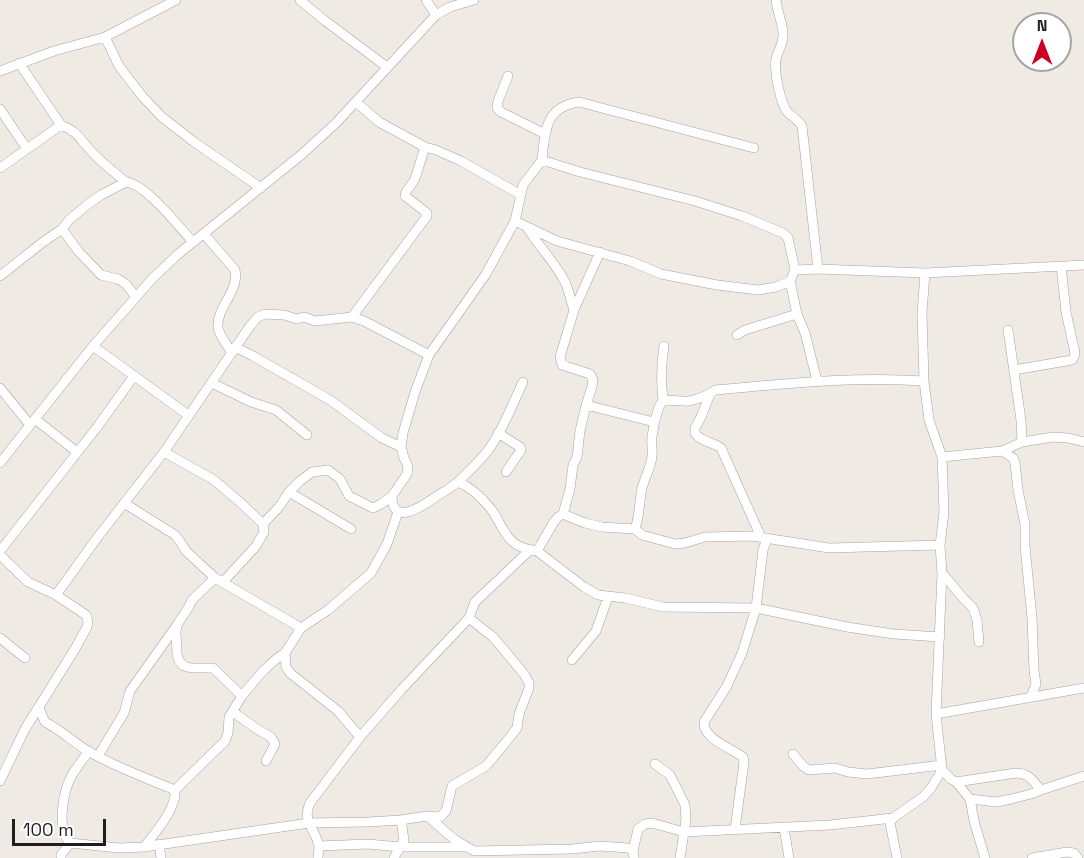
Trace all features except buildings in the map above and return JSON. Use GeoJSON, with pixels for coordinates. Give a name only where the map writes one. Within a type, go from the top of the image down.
{"type":"FeatureCollection","features":[{"type":"Feature","properties":{"kind":"street"},"geometry":{"type":"LineString","coordinates":[[0,70],[54,51],[105,37],[176,0]]}},
{"type":"Feature","properties":{"kind":"street"},"geometry":{"type":"LineString","coordinates":[[300,0],[387,67]]}},
{"type":"Feature","properties":{"kind":"street"},"geometry":{"type":"LineString","coordinates":[[426,0],[436,15]]}},
{"type":"Feature","properties":{"kind":"street"},"geometry":{"type":"LineString","coordinates":[[0,463],[93,346],[152,279],[177,255],[301,155],[336,123],[436,15],[450,7],[474,0]]}},
{"type":"Feature","properties":{"kind":"street"},"geometry":{"type":"LineString","coordinates":[[776,0],[783,31],[782,46],[776,64],[780,99],[787,112],[802,126],[818,269]]}},
{"type":"Feature","properties":{"kind":"street"},"geometry":{"type":"LineString","coordinates":[[105,37],[119,66],[162,117],[261,188]]}},
{"type":"Feature","properties":{"kind":"street"},"geometry":{"type":"LineString","coordinates":[[19,63],[61,125],[77,134],[91,152],[126,182],[133,183],[152,198],[193,243]]}},
{"type":"Feature","properties":{"kind":"street"},"geometry":{"type":"LineString","coordinates":[[508,76],[497,108],[545,134]]}},
{"type":"Feature","properties":{"kind":"street"},"geometry":{"type":"LineString","coordinates":[[356,102],[379,122],[425,147],[461,161],[521,195]]}},
{"type":"Feature","properties":{"kind":"street"},"geometry":{"type":"LineString","coordinates":[[263,524],[289,492],[312,472],[328,470],[340,479],[349,496],[374,507],[392,496],[407,474],[408,469],[401,447],[403,432],[429,355],[486,274],[515,221],[523,185],[542,160],[547,125],[562,106],[579,102],[754,148]]}},
{"type":"Feature","properties":{"kind":"street"},"geometry":{"type":"LineString","coordinates":[[0,109],[27,149]]}},
{"type":"Feature","properties":{"kind":"street"},"geometry":{"type":"LineString","coordinates":[[0,168],[61,125]]}},
{"type":"Feature","properties":{"kind":"street"},"geometry":{"type":"LineString","coordinates":[[352,317],[427,216],[427,213],[405,196],[415,179],[425,147]]}},
{"type":"Feature","properties":{"kind":"street"},"geometry":{"type":"LineString","coordinates":[[542,160],[695,201],[742,216],[783,233],[788,238],[795,270],[790,281],[797,314],[805,333],[817,381]]}},
{"type":"Feature","properties":{"kind":"street"},"geometry":{"type":"LineString","coordinates":[[0,276],[62,229],[77,213],[101,195],[126,182]]}},
{"type":"Feature","properties":{"kind":"street"},"geometry":{"type":"LineString","coordinates":[[515,221],[564,243],[630,261],[661,274],[758,290],[776,287],[790,281]]}},
{"type":"Feature","properties":{"kind":"street"},"geometry":{"type":"LineString","coordinates":[[527,227],[565,282],[574,310]]}},
{"type":"Feature","properties":{"kind":"street"},"geometry":{"type":"LineString","coordinates":[[62,229],[79,252],[101,275],[118,279],[126,284],[136,297]]}},
{"type":"Feature","properties":{"kind":"street"},"geometry":{"type":"LineString","coordinates":[[204,234],[235,270],[237,277],[219,323],[220,333],[234,350],[253,356],[330,400],[382,438],[401,447]]}},
{"type":"Feature","properties":{"kind":"street"},"geometry":{"type":"LineString","coordinates":[[318,858],[319,846],[307,815],[310,803],[360,737],[469,618],[475,602],[534,550],[558,517],[563,514],[593,380],[590,374],[562,365],[560,357],[574,310],[600,252]]}},
{"type":"Feature","properties":{"kind":"street"},"geometry":{"type":"LineString","coordinates":[[795,270],[925,273],[1084,265]]}},
{"type":"Feature","properties":{"kind":"street"},"geometry":{"type":"LineString","coordinates":[[1014,370],[1079,357],[1075,353],[1066,312],[1061,266]]}},
{"type":"Feature","properties":{"kind":"street"},"geometry":{"type":"LineString","coordinates":[[925,273],[921,313],[924,381],[929,420],[942,457],[944,512],[940,545],[942,573],[936,714],[942,767],[970,799],[985,858]]}},
{"type":"Feature","properties":{"kind":"street"},"geometry":{"type":"LineString","coordinates":[[737,335],[797,314]]}},
{"type":"Feature","properties":{"kind":"street"},"geometry":{"type":"LineString","coordinates":[[56,595],[164,452],[258,316],[284,315],[297,319],[304,317],[315,321],[352,317],[429,355]]}},
{"type":"Feature","properties":{"kind":"street"},"geometry":{"type":"LineString","coordinates":[[1008,330],[1022,442]]}},
{"type":"Feature","properties":{"kind":"street"},"geometry":{"type":"LineString","coordinates":[[93,346],[188,415]]}},
{"type":"Feature","properties":{"kind":"street"},"geometry":{"type":"LineString","coordinates":[[635,529],[639,519],[643,485],[652,456],[654,422],[663,400],[661,363],[664,346]]}},
{"type":"Feature","properties":{"kind":"street"},"geometry":{"type":"LineString","coordinates":[[0,781],[25,729],[75,649],[88,621],[86,615],[56,595],[28,582],[0,553],[134,376]]}},
{"type":"Feature","properties":{"kind":"street"},"geometry":{"type":"LineString","coordinates":[[663,400],[692,400],[715,390],[817,381],[853,379],[924,381]]}},
{"type":"Feature","properties":{"kind":"street"},"geometry":{"type":"LineString","coordinates":[[392,496],[393,507],[403,513],[428,503],[459,482],[489,449],[523,382]]}},
{"type":"Feature","properties":{"kind":"street"},"geometry":{"type":"LineString","coordinates":[[212,383],[251,402],[276,410],[307,435]]}},
{"type":"Feature","properties":{"kind":"street"},"geometry":{"type":"LineString","coordinates":[[0,388],[32,422],[77,452]]}},
{"type":"Feature","properties":{"kind":"street"},"geometry":{"type":"LineString","coordinates":[[710,394],[697,423],[695,434],[700,439],[721,448],[764,538],[756,608],[742,652],[727,686],[704,722],[703,728],[708,735],[743,757],[735,829]]}},
{"type":"Feature","properties":{"kind":"street"},"geometry":{"type":"LineString","coordinates":[[586,405],[654,422]]}},
{"type":"Feature","properties":{"kind":"street"},"geometry":{"type":"LineString","coordinates":[[498,433],[520,447],[506,472]]}},
{"type":"Feature","properties":{"kind":"street"},"geometry":{"type":"LineString","coordinates":[[942,457],[1002,451],[1022,442],[1053,437],[1084,442]]}},
{"type":"Feature","properties":{"kind":"street"},"geometry":{"type":"LineString","coordinates":[[1002,451],[1013,458],[1015,464],[1025,524],[1036,684],[1031,696]]}},
{"type":"Feature","properties":{"kind":"street"},"geometry":{"type":"LineString","coordinates":[[164,452],[214,480],[263,524],[264,532],[256,546],[219,580],[192,600],[130,692],[124,713],[93,753],[71,776],[65,795],[62,827],[70,843],[119,853],[159,844],[309,823],[440,817],[446,811],[452,786],[486,766],[517,728],[519,714],[529,688],[524,675],[493,637],[469,618]]}},
{"type":"Feature","properties":{"kind":"street"},"geometry":{"type":"LineString","coordinates":[[459,482],[468,486],[491,509],[507,535],[516,544],[534,550],[584,588],[598,595],[625,598],[663,607],[756,608],[847,627],[894,634],[940,636]]}},
{"type":"Feature","properties":{"kind":"street"},"geometry":{"type":"LineString","coordinates":[[289,492],[351,529]]}},
{"type":"Feature","properties":{"kind":"street"},"geometry":{"type":"LineString","coordinates":[[124,503],[175,535],[186,551],[219,580],[301,628]]}},
{"type":"Feature","properties":{"kind":"street"},"geometry":{"type":"LineString","coordinates":[[175,790],[225,741],[229,717],[262,671],[273,660],[285,653],[301,628],[328,610],[371,573],[387,544],[398,512]]}},
{"type":"Feature","properties":{"kind":"street"},"geometry":{"type":"LineString","coordinates":[[563,514],[602,527],[635,529],[642,535],[669,543],[685,543],[705,537],[764,538],[829,548],[940,545]]}},
{"type":"Feature","properties":{"kind":"street"},"geometry":{"type":"LineString","coordinates":[[942,573],[973,608],[977,620],[979,642]]}},
{"type":"Feature","properties":{"kind":"street"},"geometry":{"type":"LineString","coordinates":[[572,660],[596,632],[608,597]]}},
{"type":"Feature","properties":{"kind":"street"},"geometry":{"type":"LineString","coordinates":[[177,625],[179,662],[191,668],[213,668],[242,696]]}},
{"type":"Feature","properties":{"kind":"street"},"geometry":{"type":"LineString","coordinates":[[0,638],[25,658]]}},
{"type":"Feature","properties":{"kind":"street"},"geometry":{"type":"LineString","coordinates":[[285,653],[286,666],[290,673],[338,711],[360,737]]}},
{"type":"Feature","properties":{"kind":"street"},"geometry":{"type":"LineString","coordinates":[[1036,684],[1048,693]]}},
{"type":"Feature","properties":{"kind":"street"},"geometry":{"type":"LineString","coordinates":[[936,714],[1084,688]]}},
{"type":"Feature","properties":{"kind":"street"},"geometry":{"type":"LineString","coordinates":[[39,708],[45,722],[93,753],[123,769],[175,790]]}},
{"type":"Feature","properties":{"kind":"street"},"geometry":{"type":"LineString","coordinates":[[233,712],[274,741],[266,761]]}},
{"type":"Feature","properties":{"kind":"street"},"geometry":{"type":"LineString","coordinates":[[25,729],[37,727],[45,722]]}},
{"type":"Feature","properties":{"kind":"street"},"geometry":{"type":"LineString","coordinates":[[793,754],[803,766],[810,770],[836,768],[867,774],[942,767]]}},
{"type":"Feature","properties":{"kind":"street"},"geometry":{"type":"LineString","coordinates":[[655,764],[670,775],[685,805],[686,820],[680,858]]}},
{"type":"Feature","properties":{"kind":"street"},"geometry":{"type":"LineString","coordinates":[[897,858],[890,823],[893,818],[923,797],[931,788],[942,767]]}},
{"type":"Feature","properties":{"kind":"street"},"geometry":{"type":"LineString","coordinates":[[956,782],[1024,773],[1030,776],[1041,790]]}},
{"type":"Feature","properties":{"kind":"street"},"geometry":{"type":"LineString","coordinates":[[970,799],[997,802],[1031,794],[1084,776]]}},
{"type":"Feature","properties":{"kind":"street"},"geometry":{"type":"LineString","coordinates":[[144,847],[167,814],[176,796],[175,790]]}},
{"type":"Feature","properties":{"kind":"street"},"geometry":{"type":"LineString","coordinates":[[426,816],[454,839],[474,851],[512,854],[600,846],[628,848],[634,855]]}},
{"type":"Feature","properties":{"kind":"street"},"geometry":{"type":"LineString","coordinates":[[634,855],[638,829],[645,824],[652,823],[684,832],[830,825],[893,818]]}},
{"type":"Feature","properties":{"kind":"street"},"geometry":{"type":"LineString","coordinates":[[394,858],[404,840],[401,820]]}},
{"type":"Feature","properties":{"kind":"street"},"geometry":{"type":"LineString","coordinates":[[784,828],[789,858]]}},
{"type":"Feature","properties":{"kind":"street"},"geometry":{"type":"LineString","coordinates":[[61,858],[70,843]]}},
{"type":"Feature","properties":{"kind":"street"},"geometry":{"type":"LineString","coordinates":[[159,844],[161,858]]}},
{"type":"Feature","properties":{"kind":"street"},"geometry":{"type":"LineString","coordinates":[[319,846],[368,844],[400,847],[466,847]]}},
{"type":"Feature","properties":{"kind":"street"},"geometry":{"type":"LineString","coordinates":[[1032,858],[1067,852],[1074,853],[1078,858]]}}]}
